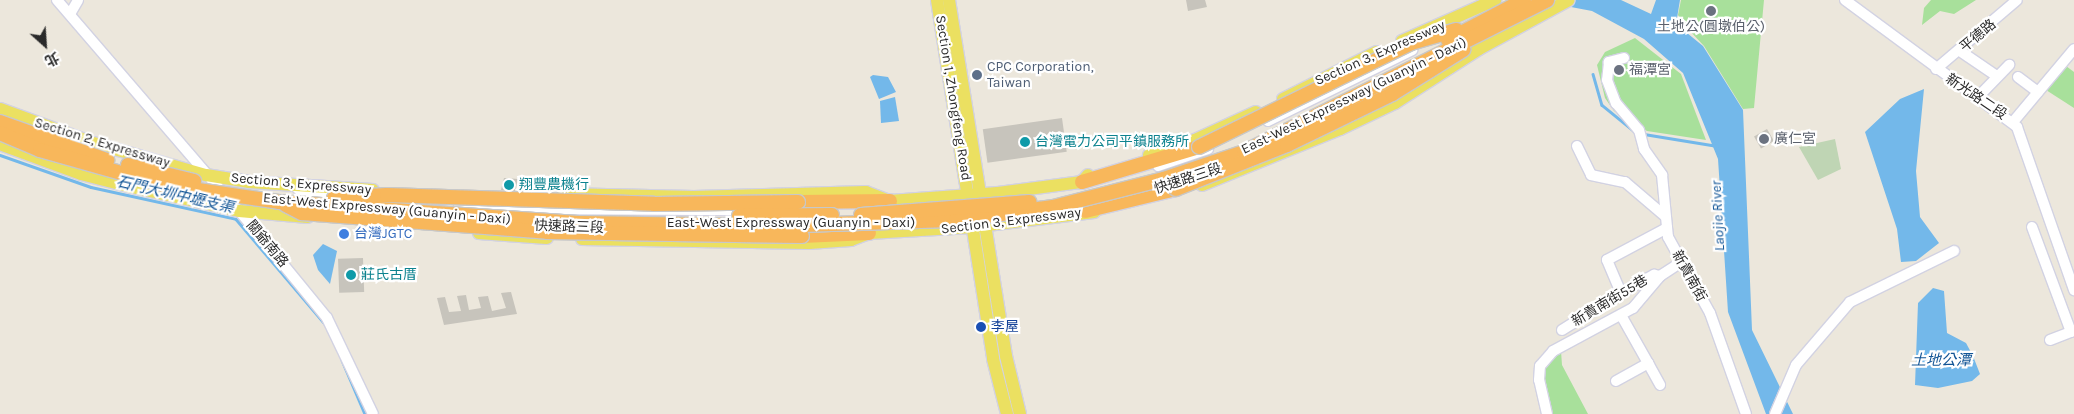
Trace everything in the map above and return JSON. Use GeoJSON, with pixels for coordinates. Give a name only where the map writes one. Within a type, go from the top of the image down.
{"type":"FeatureCollection","features":[{"type":"Feature","properties":{"kind":"highway","name":"East-West Expressway (Guanyin - Daxi)"},"geometry":{"type":"LineString","coordinates":[[0,134],[40,150],[164,185],[279,202],[580,223],[892,224],[1010,214],[1164,179],[1244,152],[1486,26],[1524,0]]}},
{"type":"Feature","properties":{"kind":"highway","name":"East-West Expressway (Guanyin - Daxi)"},"geometry":{"type":"LineString","coordinates":[[0,122],[128,166],[225,188],[320,199],[531,216],[686,217],[921,212],[1058,198],[1205,158],[1486,26],[1548,0]]}},
{"type":"Feature","properties":{"kind":"highway"},"geometry":{"type":"LineString","coordinates":[[1082,182],[1199,147],[1411,43],[1486,26]]}},
{"type":"Feature","properties":{"kind":"highway"},"geometry":{"type":"LineString","coordinates":[[1085,211],[1176,189],[1247,164],[1392,94],[1486,26]]}},
{"type":"Feature","properties":{"kind":"highway"},"geometry":{"type":"LineString","coordinates":[[320,199],[387,195],[654,204],[890,201]]}},
{"type":"Feature","properties":{"kind":"highway"},"geometry":{"type":"LineString","coordinates":[[279,202],[302,213],[547,232],[802,236],[869,233]]}},
{"type":"Feature","properties":{"kind":"main road","name":"Section 1, Zhongfeng Road"},"geometry":{"type":"LineString","coordinates":[[938,0],[974,195]]}},
{"type":"Feature","properties":{"kind":"main road","name":"Section 1, Zhongfeng Road"},"geometry":{"type":"LineString","coordinates":[[949,0],[974,195]]}},
{"type":"Feature","properties":{"kind":"main road","name":"Section 3, Expressway"},"geometry":{"type":"LineString","coordinates":[[206,174],[295,186],[524,194],[694,197],[866,192],[890,201],[974,195],[1082,182],[1087,176],[1195,140],[1328,75],[1468,14],[1495,0]]}},
{"type":"Feature","properties":{"kind":"main road","name":"Section 3, Expressway"},"geometry":{"type":"LineString","coordinates":[[239,211],[522,231],[809,243],[851,240],[869,233],[972,227],[1085,211],[1099,214],[1168,197],[1230,176],[1352,116],[1395,103],[1479,50],[1569,0]]}},
{"type":"Feature","properties":{"kind":"main road","name":"Section 2, Expressway"},"geometry":{"type":"LineString","coordinates":[[0,109],[90,142],[206,174]]}},
{"type":"Feature","properties":{"kind":"main road"},"geometry":{"type":"LineString","coordinates":[[0,144],[81,174],[239,211]]}},
{"type":"Feature","properties":{"kind":"main road"},"geometry":{"type":"LineString","coordinates":[[974,195],[986,225],[1006,356],[1020,414]]}},
{"type":"Feature","properties":{"kind":"main road"},"geometry":{"type":"LineString","coordinates":[[974,195],[972,227],[993,359],[1007,414]]}},
{"type":"Feature","properties":{"kind":"street","name":"關爺南路"},"geometry":{"type":"LineString","coordinates":[[57,0],[239,211],[327,318],[373,414]]}},
{"type":"Feature","properties":{"kind":"street"},"geometry":{"type":"LineString","coordinates":[[70,14],[78,0]]}},
{"type":"Feature","properties":{"kind":"street","name":"新光路二段"},"geometry":{"type":"LineString","coordinates":[[1845,0],[1936,69],[2012,122],[2025,146],[2074,290]]}},
{"type":"Feature","properties":{"kind":"street","name":"平德路"},"geometry":{"type":"LineString","coordinates":[[1936,69],[1960,51],[2017,0]]}},
{"type":"Feature","properties":{"kind":"street","name":"快速路三段"},"geometry":{"type":"LineString","coordinates":[[1082,182],[1097,184],[1194,156],[1426,43],[1468,14]]}},
{"type":"Feature","properties":{"kind":"street"},"geometry":{"type":"LineString","coordinates":[[2012,122],[2074,49]]}},
{"type":"Feature","properties":{"kind":"street"},"geometry":{"type":"LineString","coordinates":[[1960,51],[1995,75]]}},
{"type":"Feature","properties":{"kind":"street","name":"新貴南街"},"geometry":{"type":"LineString","coordinates":[[1624,58],[1609,62],[1607,80],[1616,103],[1640,134],[1665,183],[1667,228],[1680,263],[1710,314],[1746,414]]}},
{"type":"Feature","properties":{"kind":"street"},"geometry":{"type":"LineString","coordinates":[[1978,97],[2009,65]]}},
{"type":"Feature","properties":{"kind":"street"},"geometry":{"type":"LineString","coordinates":[[1328,75],[1352,116]]}},
{"type":"Feature","properties":{"kind":"street"},"geometry":{"type":"LineString","coordinates":[[2018,77],[2038,92]]}},
{"type":"Feature","properties":{"kind":"street"},"geometry":{"type":"LineString","coordinates":[[1577,146],[1591,175],[1625,182],[1665,216]]}},
{"type":"Feature","properties":{"kind":"street","name":"快速路三段"},"geometry":{"type":"LineString","coordinates":[[295,186],[302,193],[523,209],[693,212],[861,206],[890,201]]}},
{"type":"Feature","properties":{"kind":"street"},"geometry":{"type":"LineString","coordinates":[[522,231],[524,194]]}},
{"type":"Feature","properties":{"kind":"street"},"geometry":{"type":"LineString","coordinates":[[692,237],[694,197]]}},
{"type":"Feature","properties":{"kind":"street"},"geometry":{"type":"LineString","coordinates":[[1621,293],[1607,260],[1667,228]]}},
{"type":"Feature","properties":{"kind":"street"},"geometry":{"type":"LineString","coordinates":[[2032,228],[2072,331],[2050,340]]}},
{"type":"Feature","properties":{"kind":"street"},"geometry":{"type":"LineString","coordinates":[[1775,414],[1796,365],[1850,302],[1954,251]]}},
{"type":"Feature","properties":{"kind":"street"},"geometry":{"type":"LineString","coordinates":[[1547,414],[1539,380],[1540,366],[1552,351],[1621,315],[1646,297],[1660,276],[1680,263]]}},
{"type":"Feature","properties":{"kind":"street","name":"新貴南街55巷"},"geometry":{"type":"LineString","coordinates":[[1562,330],[1621,293],[1654,275],[1660,276]]}},
{"type":"Feature","properties":{"kind":"street"},"geometry":{"type":"LineString","coordinates":[[1621,315],[1660,385]]}},
{"type":"Feature","properties":{"kind":"street"},"geometry":{"type":"LineString","coordinates":[[1616,381],[1648,363]]}},
{"type":"Feature","properties":{"kind":"green space"},"geometry":{"type":"Polygon","coordinates":[[[1681,0],[1764,0],[1754,108],[1743,109],[1704,46],[1678,15],[1681,0]]]}},
{"type":"Feature","properties":{"kind":"green space"},"geometry":{"type":"Polygon","coordinates":[[[1931,0],[1976,0],[1954,14],[1940,11],[1922,25],[1924,8],[1931,0]]]}},
{"type":"Feature","properties":{"kind":"green space"},"geometry":{"type":"Polygon","coordinates":[[[1635,38],[1681,74],[1706,140],[1647,131],[1614,111],[1605,98],[1597,65],[1605,52],[1635,38]]]}},
{"type":"Feature","properties":{"kind":"green space"},"geometry":{"type":"Polygon","coordinates":[[[2066,66],[2074,72],[2074,108],[2046,90],[2066,66]]]}},
{"type":"Feature","properties":{"kind":"green space"},"geometry":{"type":"Polygon","coordinates":[[[1835,139],[1841,169],[1818,180],[1799,147],[1835,139]]]}},
{"type":"Feature","properties":{"kind":"green space"},"geometry":{"type":"Polygon","coordinates":[[[1561,351],[1562,365],[1588,414],[1551,414],[1543,374],[1552,357],[1561,351]]]}},
{"type":"Feature","properties":{"kind":"water"},"geometry":{"type":"Polygon","coordinates":[[[1534,0],[1621,0],[1651,14],[1656,0],[1680,0],[1676,24],[1703,46],[1743,110],[1752,330],[1793,414],[1766,414],[1728,312],[1718,159],[1683,73],[1644,39],[1592,11],[1534,0]]]}},
{"type":"Feature","properties":{"kind":"water"},"geometry":{"type":"Polygon","coordinates":[[[873,75],[888,77],[896,92],[879,99],[870,77],[873,75]]]}},
{"type":"Feature","properties":{"kind":"water"},"geometry":{"type":"Polygon","coordinates":[[[1924,89],[1916,171],[1920,217],[1939,243],[1916,261],[1901,262],[1897,229],[1865,132],[1900,99],[1924,89]]]}},
{"type":"Feature","properties":{"kind":"water"},"geometry":{"type":"Polygon","coordinates":[[[895,97],[899,121],[881,123],[880,101],[895,97]]]}},
{"type":"Feature","properties":{"kind":"water"},"geometry":{"type":"Polygon","coordinates":[[[323,244],[337,251],[330,284],[318,270],[313,255],[323,244]]]}},
{"type":"Feature","properties":{"kind":"water","name":"土地公潭"},"geometry":{"type":"Polygon","coordinates":[[[1933,288],[1944,291],[1947,333],[1966,343],[1973,356],[1980,374],[1972,381],[1938,388],[1915,385],[1918,303],[1933,288]]]}},
{"type":"Feature","properties":{"kind":"building"},"geometry":{"type":"Polygon","coordinates":[[[1186,0],[1205,0],[1207,7],[1188,11],[1186,0]]]}},
{"type":"Feature","properties":{"kind":"building","name":"台灣電力公司平鎮服務所"},"geometry":{"type":"Polygon","coordinates":[[[1062,118],[1067,152],[988,163],[983,129],[1062,118]]]}},
{"type":"Feature","properties":{"kind":"building","name":"廣仁宮"},"geometry":{"type":"Polygon","coordinates":[[[1767,129],[1774,141],[1761,149],[1754,136],[1767,129]]]}},
{"type":"Feature","properties":{"kind":"building","name":"翔豐農機行"},"geometry":{"type":"Polygon","coordinates":[[[504,178],[518,179],[515,191],[501,190],[504,178]]]}},
{"type":"Feature","properties":{"kind":"building","name":"莊氏古厝"},"geometry":{"type":"Polygon","coordinates":[[[363,258],[364,292],[339,293],[338,259],[363,258]]]}},
{"type":"Feature","properties":{"kind":"building"},"geometry":{"type":"Polygon","coordinates":[[[511,292],[517,314],[444,325],[437,298],[445,297],[449,312],[461,311],[457,296],[466,295],[469,310],[481,308],[478,297],[488,296],[492,311],[506,308],[501,293],[511,292]]]}},
{"type":"Feature","properties":{"kind":"waterway"},"geometry":{"type":"LineString","coordinates":[[1593,74],[1602,105],[1634,131]]}},
{"type":"Feature","properties":{"kind":"waterway"},"geometry":{"type":"LineString","coordinates":[[1644,134],[1717,146]]}},
{"type":"Feature","properties":{"kind":"waterway","name":"石門大圳中壢支渠"},"geometry":{"type":"LineString","coordinates":[[0,155],[91,187],[236,219],[325,324]]}},
{"type":"Feature","properties":{"kind":"waterway","name":"石門大圳中壢支渠"},"geometry":{"type":"LineString","coordinates":[[342,360],[365,414]]}},
{"type":"Feature","properties":{"kind":"place","name":"土地公(圓墩伯公)"},"geometry":{"type":"Point","coordinates":[1711,11]}},
{"type":"Feature","properties":{"kind":"place","name":"福潭宮"},"geometry":{"type":"Point","coordinates":[1619,70]}},
{"type":"Feature","properties":{"kind":"place","name":"CPC Corporation, Taiwan"},"geometry":{"type":"Point","coordinates":[977,75]}},
{"type":"Feature","properties":{"kind":"place","name":"廣仁宮"},"geometry":{"type":"Point","coordinates":[1764,139]}},
{"type":"Feature","properties":{"kind":"place","name":"台灣電力公司平鎮服務所"},"geometry":{"type":"Point","coordinates":[1025,142]}},
{"type":"Feature","properties":{"kind":"place","name":"翔豐農機行"},"geometry":{"type":"Point","coordinates":[509,185]}},
{"type":"Feature","properties":{"kind":"place","name":"台灣JGTC"},"geometry":{"type":"Point","coordinates":[344,234]}},
{"type":"Feature","properties":{"kind":"place","name":"莊氏古厝"},"geometry":{"type":"Point","coordinates":[351,275]}},
{"type":"Feature","properties":{"kind":"place","name":"李屋"},"geometry":{"type":"Point","coordinates":[981,327]}},
{"type":"Feature","properties":{"kind":"water label","name":"Laojie River"},"geometry":{"type":"Point","coordinates":[1718,216]}}]}
